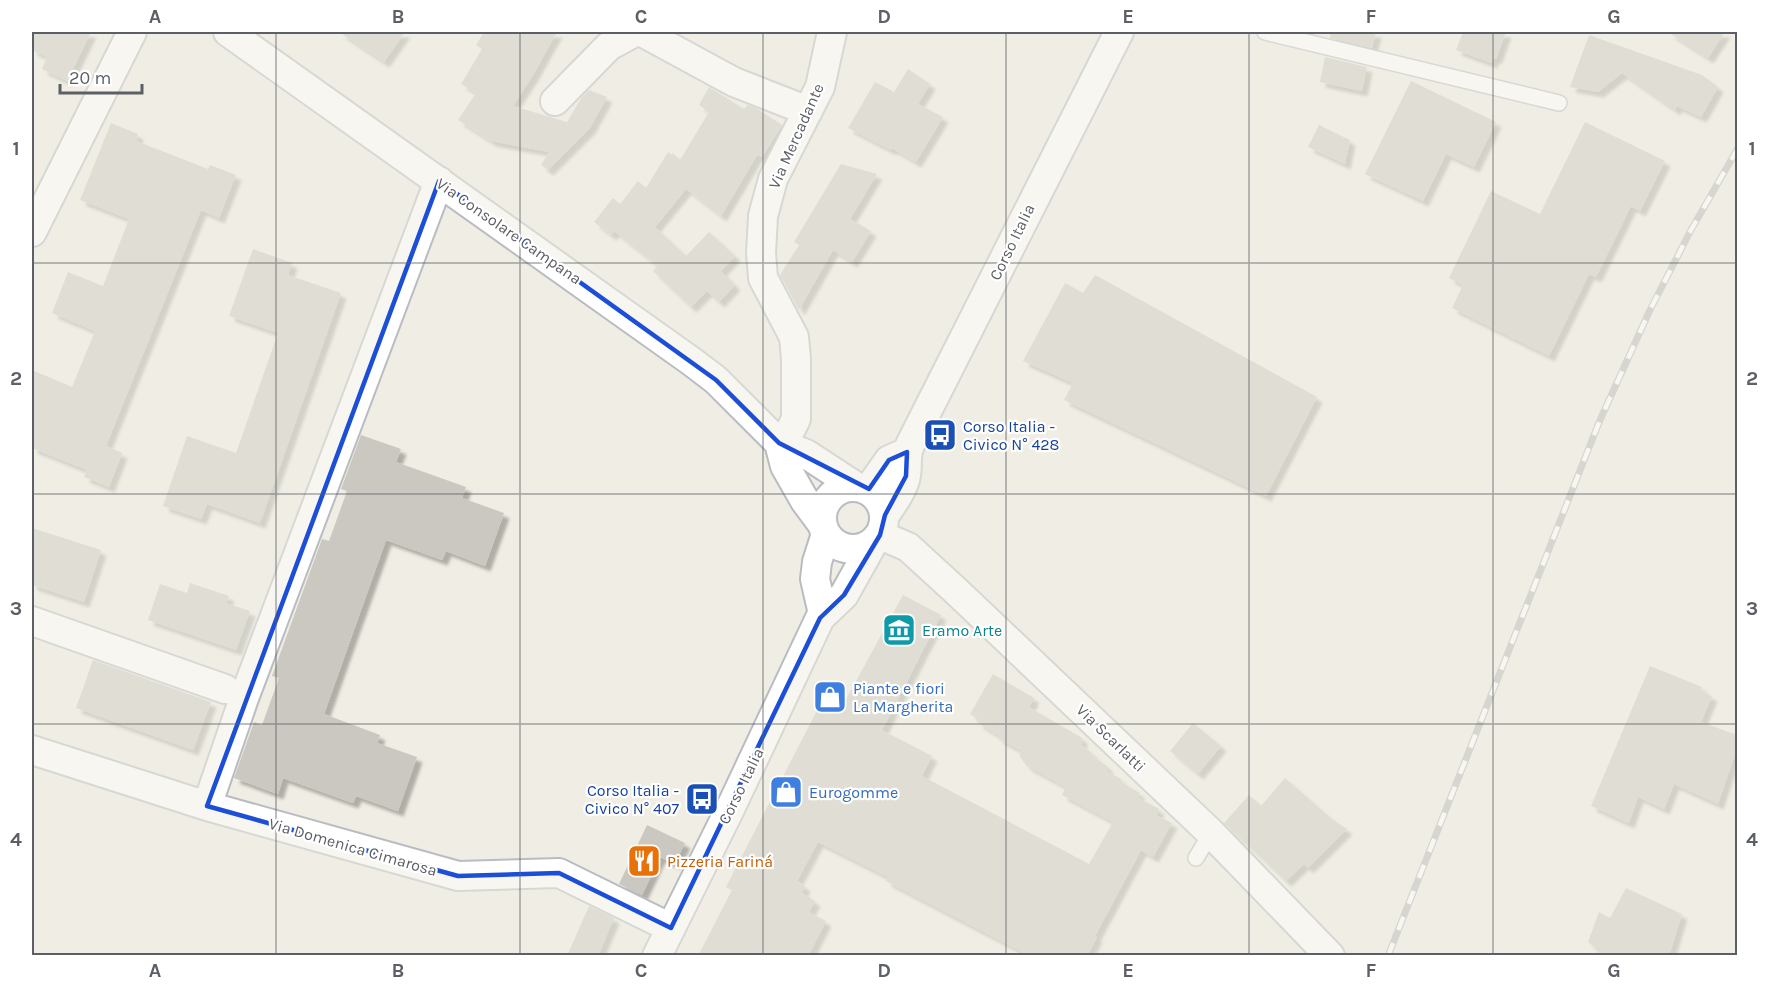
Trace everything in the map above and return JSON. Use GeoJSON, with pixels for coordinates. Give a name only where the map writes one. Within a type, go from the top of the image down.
{"type":"FeatureCollection","features":[{"type":"Feature","properties":{"kind":"street"},"geometry":{"type":"LineString","coordinates":[[32,232],[132,32]]}},
{"type":"Feature","properties":{"kind":"street","name":"Via Consolare Campana"},"geometry":{"type":"LineString","coordinates":[[228,32],[692,361],[716,380],[779,443],[806,454],[862,488]]}},
{"type":"Feature","properties":{"kind":"street"},"geometry":{"type":"LineString","coordinates":[[555,101],[609,46],[635,32]]}},
{"type":"Feature","properties":{"kind":"street"},"geometry":{"type":"LineString","coordinates":[[642,32],[734,82],[808,111]]}},
{"type":"Feature","properties":{"kind":"street","name":"Via Mercadante"},"geometry":{"type":"LineString","coordinates":[[779,443],[796,419],[796,359],[794,338],[763,278],[761,253],[763,216],[773,179],[820,87],[832,32]]}},
{"type":"Feature","properties":{"kind":"street","name":"Corso Italia"},"geometry":{"type":"LineString","coordinates":[[657,956],[730,809],[822,614],[844,595],[898,494],[906,476],[907,452],[1119,32]]}},
{"type":"Feature","properties":{"kind":"street"},"geometry":{"type":"LineString","coordinates":[[207,806],[244,699],[439,181]]}},
{"type":"Feature","properties":{"kind":"street","name":"Via Consolare Campana"},"geometry":{"type":"LineString","coordinates":[[779,443],[785,466],[824,529]]}},
{"type":"Feature","properties":{"kind":"street","name":"Corso Italia"},"geometry":{"type":"LineString","coordinates":[[862,488],[889,460],[907,452]]}},
{"type":"Feature","properties":{"kind":"street"},"geometry":{"type":"LineString","coordinates":[[822,614],[815,579],[824,529],[824,505],[837,491],[862,488],[876,496],[882,505],[879,531],[863,548],[842,548],[833,542],[824,529]]}},
{"type":"Feature","properties":{"kind":"street","name":"Via Scarlatti"},"geometry":{"type":"LineString","coordinates":[[879,531],[908,547],[955,590],[1211,833],[1330,956]]}},
{"type":"Feature","properties":{"kind":"street"},"geometry":{"type":"LineString","coordinates":[[32,621],[225,689]]}},
{"type":"Feature","properties":{"kind":"street","name":"Via Domenica Cimarosa"},"geometry":{"type":"LineString","coordinates":[[32,750],[207,806],[458,876],[559,873],[671,928]]}},
{"type":"Feature","properties":{"kind":"lane"},"geometry":{"type":"LineString","coordinates":[[1265,32],[1559,102]]}},
{"type":"Feature","properties":{"kind":"lane"},"geometry":{"type":"LineString","coordinates":[[1196,858],[1211,833]]}},
{"type":"Feature","properties":{"kind":"highlighted area"},"geometry":{"type":"Polygon","coordinates":[[[439,181],[716,380],[779,443],[869,489],[889,460],[907,452],[906,476],[885,515],[880,535],[844,595],[820,618],[671,928],[559,873],[458,876],[207,806],[439,181]]]}},
{"type":"Feature","properties":{"kind":"building"},"geometry":{"type":"Polygon","coordinates":[[[32,32],[91,32],[67,81],[42,69],[47,57],[32,50],[32,32]]]}},
{"type":"Feature","properties":{"kind":"building"},"geometry":{"type":"Polygon","coordinates":[[[339,32],[405,32],[384,62],[339,32]]]}},
{"type":"Feature","properties":{"kind":"building"},"geometry":{"type":"Polygon","coordinates":[[[484,32],[557,32],[513,106],[567,122],[582,97],[589,90],[607,97],[590,128],[548,170],[541,165],[549,152],[491,141],[458,120],[476,93],[461,84],[482,49],[476,45],[484,32]]]}},
{"type":"Feature","properties":{"kind":"building"},"geometry":{"type":"Polygon","coordinates":[[[1331,32],[1376,32],[1372,48],[1330,38],[1331,32]]]}},
{"type":"Feature","properties":{"kind":"building"},"geometry":{"type":"Polygon","coordinates":[[[1463,32],[1506,32],[1496,59],[1493,58],[1492,63],[1456,50],[1463,32]]]}},
{"type":"Feature","properties":{"kind":"building"},"geometry":{"type":"Polygon","coordinates":[[[1668,32],[1725,32],[1708,58],[1668,32]]]}},
{"type":"Feature","properties":{"kind":"building"},"geometry":{"type":"Polygon","coordinates":[[[1589,35],[1702,75],[1718,87],[1701,117],[1677,106],[1675,110],[1622,73],[1598,92],[1570,87],[1589,35]]]}},
{"type":"Feature","properties":{"kind":"building"},"geometry":{"type":"Polygon","coordinates":[[[1325,57],[1367,67],[1362,91],[1320,82],[1325,57]]]}},
{"type":"Feature","properties":{"kind":"building"},"geometry":{"type":"Polygon","coordinates":[[[908,69],[930,84],[918,104],[943,117],[916,162],[848,128],[875,82],[894,92],[908,69]]]}},
{"type":"Feature","properties":{"kind":"building"},"geometry":{"type":"Polygon","coordinates":[[[1411,81],[1496,122],[1474,167],[1446,154],[1423,201],[1365,174],[1411,81]]]}},
{"type":"Feature","properties":{"kind":"building"},"geometry":{"type":"Polygon","coordinates":[[[709,87],[744,109],[747,105],[756,108],[782,125],[762,157],[757,155],[721,216],[686,189],[655,227],[686,256],[709,232],[735,256],[721,271],[735,285],[719,302],[707,291],[691,307],[653,271],[658,266],[614,231],[611,235],[594,222],[613,198],[620,204],[638,181],[646,188],[668,152],[672,155],[673,153],[680,160],[709,112],[699,105],[709,87]]]}},
{"type":"Feature","properties":{"kind":"building"},"geometry":{"type":"Polygon","coordinates":[[[1585,122],[1665,161],[1640,211],[1631,206],[1596,277],[1589,274],[1549,356],[1452,308],[1463,285],[1449,278],[1491,191],[1540,214],[1585,122]]]}},
{"type":"Feature","properties":{"kind":"building"},"geometry":{"type":"Polygon","coordinates":[[[111,123],[138,134],[136,141],[208,169],[210,165],[236,175],[219,218],[201,210],[106,446],[122,453],[109,487],[84,477],[87,470],[32,448],[32,370],[72,387],[95,331],[52,313],[68,272],[103,286],[129,219],[80,200],[111,123]]]}},
{"type":"Feature","properties":{"kind":"building"},"geometry":{"type":"Polygon","coordinates":[[[1319,125],[1350,140],[1345,164],[1308,147],[1319,125]]]}},
{"type":"Feature","properties":{"kind":"building"},"geometry":{"type":"Polygon","coordinates":[[[841,164],[877,174],[850,219],[871,231],[852,262],[833,250],[799,310],[780,275],[799,245],[794,242],[841,164]]]}},
{"type":"Feature","properties":{"kind":"building"},"geometry":{"type":"Polygon","coordinates":[[[253,249],[292,263],[288,275],[341,293],[260,523],[207,504],[201,519],[163,506],[187,436],[236,453],[278,333],[229,316],[253,249]]]}},
{"type":"Feature","properties":{"kind":"building"},"geometry":{"type":"Polygon","coordinates":[[[1095,275],[1317,397],[1266,496],[1064,400],[1073,383],[1023,361],[1065,283],[1083,293],[1095,275]]]}},
{"type":"Feature","properties":{"kind":"building"},"geometry":{"type":"Polygon","coordinates":[[[361,435],[401,449],[396,462],[466,487],[462,498],[504,513],[485,566],[446,551],[442,560],[386,540],[324,714],[380,735],[377,743],[417,757],[398,811],[356,796],[353,803],[283,778],[278,794],[234,778],[254,722],[262,725],[279,678],[272,676],[322,539],[329,541],[347,491],[341,489],[361,435]]]}},
{"type":"Feature","properties":{"kind":"building"},"geometry":{"type":"Polygon","coordinates":[[[32,528],[101,550],[84,602],[32,585],[32,528]]]}},
{"type":"Feature","properties":{"kind":"building"},"geometry":{"type":"Polygon","coordinates":[[[190,583],[229,596],[226,603],[250,611],[236,650],[148,620],[160,584],[187,593],[190,583]]]}},
{"type":"Feature","properties":{"kind":"building"},"geometry":{"type":"Polygon","coordinates":[[[903,595],[941,615],[882,730],[932,756],[922,776],[1089,864],[1113,822],[1062,795],[1066,787],[1027,766],[1020,757],[1020,750],[999,739],[970,714],[993,674],[1034,698],[1029,707],[1082,738],[1081,745],[1107,766],[1107,771],[1140,793],[1137,797],[1159,809],[1156,815],[1172,823],[1153,857],[1141,850],[1095,936],[1097,937],[1087,956],[1030,956],[886,881],[888,877],[818,842],[797,881],[805,886],[802,893],[815,901],[809,912],[826,921],[808,956],[698,956],[732,890],[726,887],[826,693],[844,703],[903,595]]]}},
{"type":"Feature","properties":{"kind":"building"},"geometry":{"type":"Polygon","coordinates":[[[93,660],[211,702],[193,750],[76,708],[93,660]]]}},
{"type":"Feature","properties":{"kind":"building"},"geometry":{"type":"Polygon","coordinates":[[[1650,666],[1702,687],[1699,690],[1712,696],[1701,722],[1737,735],[1737,748],[1718,804],[1674,784],[1664,809],[1638,797],[1629,823],[1591,806],[1650,666]]]}},
{"type":"Feature","properties":{"kind":"building"},"geometry":{"type":"Polygon","coordinates":[[[1193,723],[1221,746],[1198,774],[1170,751],[1193,723]]]}},
{"type":"Feature","properties":{"kind":"building"},"geometry":{"type":"Polygon","coordinates":[[[1285,778],[1333,820],[1347,829],[1308,868],[1304,864],[1286,881],[1224,823],[1249,795],[1261,806],[1285,778]]]}},
{"type":"Feature","properties":{"kind":"building"},"geometry":{"type":"Polygon","coordinates":[[[647,825],[685,843],[674,864],[660,857],[642,895],[619,884],[647,825]]]}},
{"type":"Feature","properties":{"kind":"building"},"geometry":{"type":"Polygon","coordinates":[[[1626,888],[1682,914],[1669,956],[1605,956],[1588,942],[1599,912],[1610,918],[1626,888]]]}},
{"type":"Feature","properties":{"kind":"building"},"geometry":{"type":"Polygon","coordinates":[[[589,906],[614,918],[598,956],[567,956],[589,906]]]}},
{"type":"Feature","properties":{"kind":"railway"},"geometry":{"type":"LineString","coordinates":[[1388,956],[1600,420],[1650,310],[1691,230],[1738,148]]}},
{"type":"Feature","properties":{"kind":"place","name":"Corso Italia - Civico N° 428"},"geometry":{"type":"Point","coordinates":[940,435]}},
{"type":"Feature","properties":{"kind":"place","name":"Eramo Arte"},"geometry":{"type":"Point","coordinates":[899,630]}},
{"type":"Feature","properties":{"kind":"place","name":"Piante e fiori La Margherita"},"geometry":{"type":"Point","coordinates":[830,697]}},
{"type":"Feature","properties":{"kind":"place","name":"Eurogomme"},"geometry":{"type":"Point","coordinates":[786,792]}},
{"type":"Feature","properties":{"kind":"place","name":"Corso Italia - Civico N° 407"},"geometry":{"type":"Point","coordinates":[702,799]}},
{"type":"Feature","properties":{"kind":"place","name":"Pizzeria Fariná"},"geometry":{"type":"Point","coordinates":[644,861]}}]}
